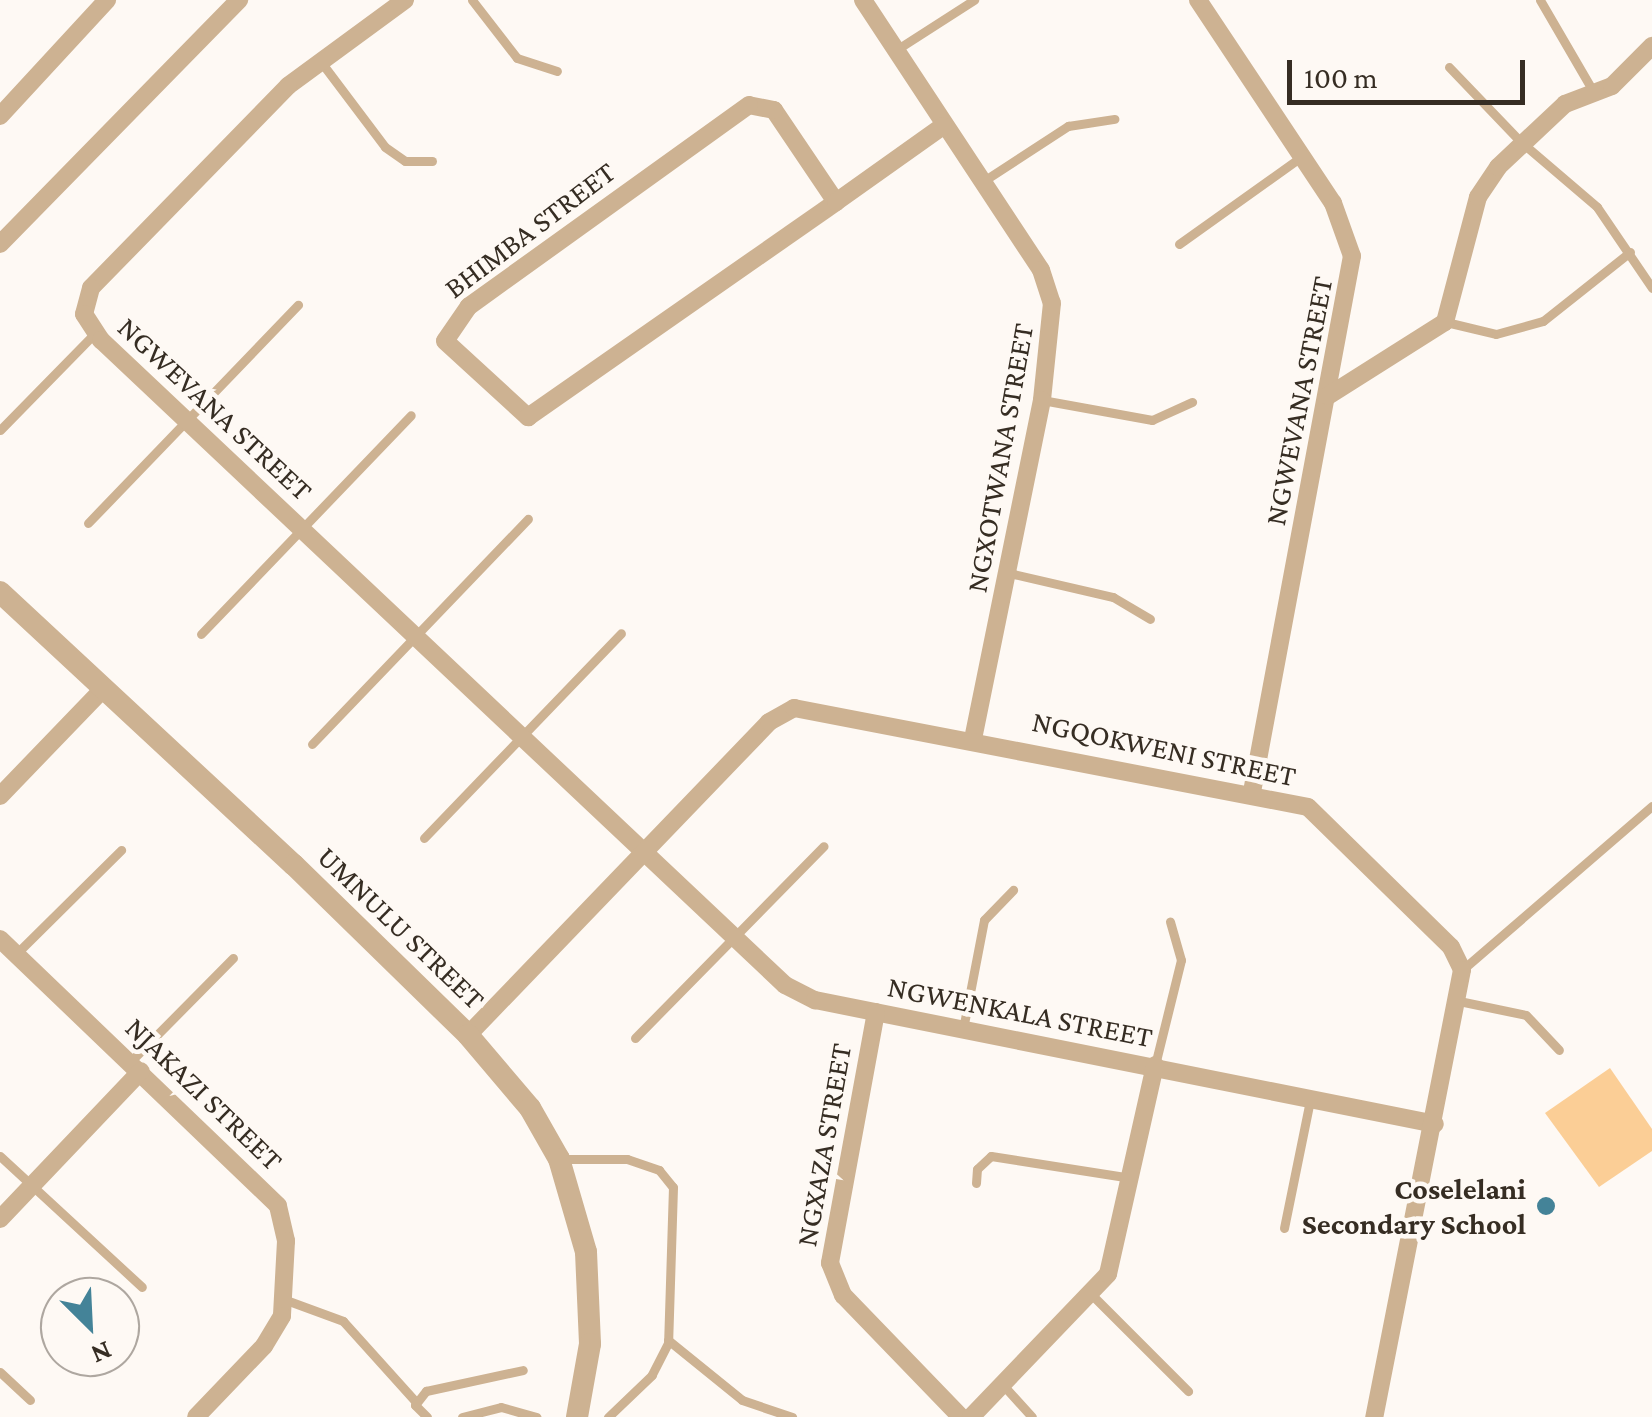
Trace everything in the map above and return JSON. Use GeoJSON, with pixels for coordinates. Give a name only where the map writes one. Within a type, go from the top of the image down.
{"type":"FeatureCollection","features":[{"type":"Feature","properties":{"kind":"street"},"geometry":{"type":"LineString","coordinates":[[0,116],[108,0]]}},
{"type":"Feature","properties":{"kind":"street"},"geometry":{"type":"LineString","coordinates":[[0,244],[239,0]]}},
{"type":"Feature","properties":{"kind":"street","name":"NGWEVANA STREET"},"geometry":{"type":"LineString","coordinates":[[406,0],[320,60],[90,288],[84,314],[95,332],[185,419],[645,854]]}},
{"type":"Feature","properties":{"kind":"street","name":"NGXOTWANA STREET"},"geometry":{"type":"LineString","coordinates":[[862,0],[1048,285],[1053,314],[1042,400],[1010,573],[973,739]]}},
{"type":"Feature","properties":{"kind":"street","name":"NGWEVANA STREET"},"geometry":{"type":"LineString","coordinates":[[1198,0],[1342,218],[1352,256],[1252,792]]}},
{"type":"Feature","properties":{"kind":"street"},"geometry":{"type":"LineString","coordinates":[[1328,396],[1445,322],[1478,197],[1521,142],[1564,104],[1627,74],[1652,46]]}},
{"type":"Feature","properties":{"kind":"street","name":"BHIMBA STREET"},"geometry":{"type":"LineString","coordinates":[[836,202],[774,110],[750,105],[469,306],[444,342],[528,417],[836,202],[944,126]]}},
{"type":"Feature","properties":{"kind":"street","name":"UMNULU STREET"},"geometry":{"type":"LineString","coordinates":[[0,592],[468,1035],[530,1108],[559,1159],[576,1206],[592,1298],[578,1407],[564,1417]]}},
{"type":"Feature","properties":{"kind":"street"},"geometry":{"type":"LineString","coordinates":[[0,796],[103,689]]}},
{"type":"Feature","properties":{"kind":"street","name":"NGQOKWENI STREET"},"geometry":{"type":"LineString","coordinates":[[468,1035],[782,712],[807,706],[1252,792],[1322,818],[1452,947],[1462,970]]}},
{"type":"Feature","properties":{"kind":"street","name":"NGWENKALA STREET"},"geometry":{"type":"LineString","coordinates":[[645,854],[785,985],[815,1000],[1435,1124]]}},
{"type":"Feature","properties":{"kind":"street","name":"NJAKAZI STREET"},"geometry":{"type":"LineString","coordinates":[[0,939],[278,1206],[286,1242],[286,1300],[264,1346],[196,1417]]}},
{"type":"Feature","properties":{"kind":"street"},"geometry":{"type":"LineString","coordinates":[[1374,1417],[1435,1124],[1462,970]]}},
{"type":"Feature","properties":{"kind":"street","name":"NGXAZA STREET"},"geometry":{"type":"LineString","coordinates":[[876,1012],[830,1262],[844,1296],[962,1417]]}},
{"type":"Feature","properties":{"kind":"street"},"geometry":{"type":"LineString","coordinates":[[971,1417],[1092,1296],[1108,1274],[1155,1065]]}},
{"type":"Feature","properties":{"kind":"street"},"geometry":{"type":"LineString","coordinates":[[0,1219],[136,1066]]}},
{"type":"Feature","properties":{"kind":"lane"},"geometry":{"type":"LineString","coordinates":[[472,0],[517,58],[557,71]]}},
{"type":"Feature","properties":{"kind":"lane"},"geometry":{"type":"LineString","coordinates":[[896,50],[974,0]]}},
{"type":"Feature","properties":{"kind":"lane"},"geometry":{"type":"LineString","coordinates":[[1540,0],[1593,91]]}},
{"type":"Feature","properties":{"kind":"lane"},"geometry":{"type":"LineString","coordinates":[[320,60],[385,147],[405,161],[432,161]]}},
{"type":"Feature","properties":{"kind":"lane"},"geometry":{"type":"LineString","coordinates":[[1449,67],[1521,142],[1597,207],[1652,288]]}},
{"type":"Feature","properties":{"kind":"lane"},"geometry":{"type":"LineString","coordinates":[[982,182],[1068,126],[1114,119]]}},
{"type":"Feature","properties":{"kind":"lane"},"geometry":{"type":"LineString","coordinates":[[1178,244],[1302,157]]}},
{"type":"Feature","properties":{"kind":"lane"},"geometry":{"type":"LineString","coordinates":[[1445,322],[1496,334],[1543,321],[1630,252]]}},
{"type":"Feature","properties":{"kind":"lane"},"geometry":{"type":"LineString","coordinates":[[88,523],[298,305]]}},
{"type":"Feature","properties":{"kind":"lane"},"geometry":{"type":"LineString","coordinates":[[0,430],[95,332]]}},
{"type":"Feature","properties":{"kind":"lane"},"geometry":{"type":"LineString","coordinates":[[1042,400],[1152,420],[1192,402]]}},
{"type":"Feature","properties":{"kind":"lane"},"geometry":{"type":"LineString","coordinates":[[201,634],[300,526],[411,415]]}},
{"type":"Feature","properties":{"kind":"lane"},"geometry":{"type":"LineString","coordinates":[[312,744],[528,519]]}},
{"type":"Feature","properties":{"kind":"lane"},"geometry":{"type":"LineString","coordinates":[[1010,573],[1114,597],[1150,619]]}},
{"type":"Feature","properties":{"kind":"lane"},"geometry":{"type":"LineString","coordinates":[[424,838],[621,633]]}},
{"type":"Feature","properties":{"kind":"lane"},"geometry":{"type":"LineString","coordinates":[[1462,970],[1652,806]]}},
{"type":"Feature","properties":{"kind":"lane"},"geometry":{"type":"LineString","coordinates":[[635,1038],[824,846]]}},
{"type":"Feature","properties":{"kind":"lane"},"geometry":{"type":"LineString","coordinates":[[16,954],[121,850]]}},
{"type":"Feature","properties":{"kind":"lane"},"geometry":{"type":"LineString","coordinates":[[963,1029],[984,920],[1013,890]]}},
{"type":"Feature","properties":{"kind":"lane"},"geometry":{"type":"LineString","coordinates":[[1155,1065],[1181,960],[1170,922]]}},
{"type":"Feature","properties":{"kind":"lane"},"geometry":{"type":"LineString","coordinates":[[136,1066],[233,958]]}},
{"type":"Feature","properties":{"kind":"lane"},"geometry":{"type":"LineString","coordinates":[[1458,1001],[1526,1015],[1558,1050]]}},
{"type":"Feature","properties":{"kind":"lane"},"geometry":{"type":"LineString","coordinates":[[1284,1228],[1310,1098]]}},
{"type":"Feature","properties":{"kind":"lane"},"geometry":{"type":"LineString","coordinates":[[559,1159],[601,1154],[646,1164],[668,1177],[674,1198],[668,1340],[652,1375],[608,1417]]}},
{"type":"Feature","properties":{"kind":"lane"},"geometry":{"type":"LineString","coordinates":[[0,1156],[142,1287]]}},
{"type":"Feature","properties":{"kind":"lane"},"geometry":{"type":"LineString","coordinates":[[976,1183],[977,1168],[992,1156],[1131,1178]]}},
{"type":"Feature","properties":{"kind":"lane"},"geometry":{"type":"LineString","coordinates":[[1092,1296],[1188,1391]]}},
{"type":"Feature","properties":{"kind":"lane"},"geometry":{"type":"LineString","coordinates":[[286,1300],[342,1321],[427,1417]]}},
{"type":"Feature","properties":{"kind":"lane"},"geometry":{"type":"LineString","coordinates":[[668,1340],[742,1400],[792,1417]]}},
{"type":"Feature","properties":{"kind":"lane"},"geometry":{"type":"LineString","coordinates":[[415,1401],[436,1386],[523,1370]]}},
{"type":"Feature","properties":{"kind":"lane"},"geometry":{"type":"LineString","coordinates":[[0,1372],[30,1400]]}},
{"type":"Feature","properties":{"kind":"lane"},"geometry":{"type":"LineString","coordinates":[[1003,1385],[1032,1417]]}},
{"type":"Feature","properties":{"kind":"lane"},"geometry":{"type":"LineString","coordinates":[[462,1417],[501,1407],[537,1417]]}},
{"type":"Feature","properties":{"kind":"shaded area"},"geometry":{"type":"Polygon","coordinates":[[[1610,1068],[1652,1129],[1652,1151],[1599,1187],[1545,1113],[1610,1068]]]}},
{"type":"Feature","properties":{"kind":"place","name":"Coselelani Secondary School"},"geometry":{"type":"Point","coordinates":[1546,1206]}}]}
